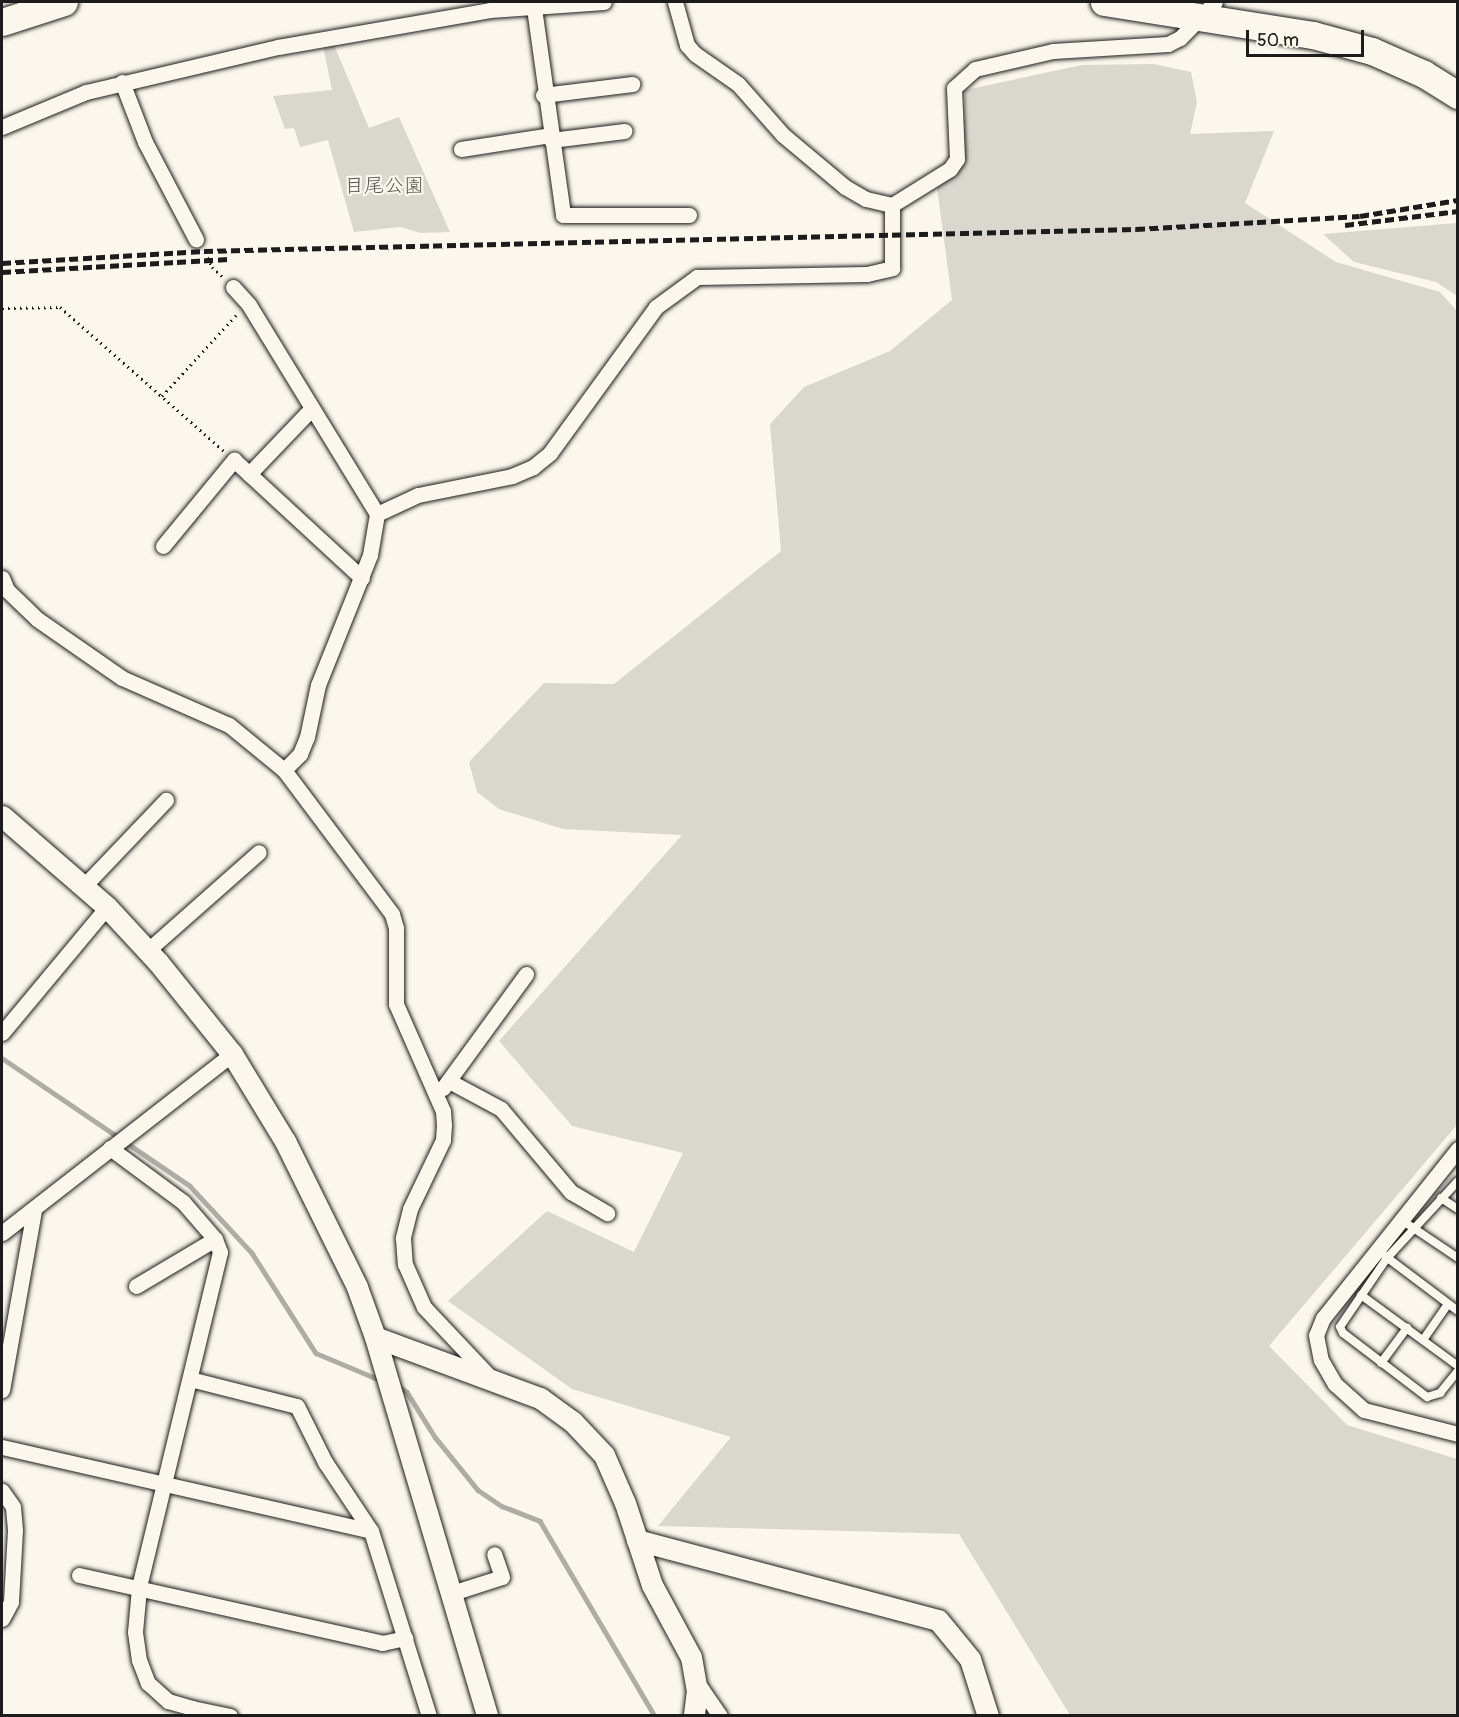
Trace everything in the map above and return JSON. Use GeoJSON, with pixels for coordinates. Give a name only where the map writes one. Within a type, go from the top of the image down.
{"type":"FeatureCollection","features":[{"type":"Feature","properties":{"kind":"highway"},"geometry":{"type":"LineString","coordinates":[[2,22],[64,2]]}},
{"type":"Feature","properties":{"kind":"highway"},"geometry":{"type":"LineString","coordinates":[[1104,2],[1209,9],[1313,34],[1372,51],[1424,74],[1458,95]]}},
{"type":"Feature","properties":{"kind":"street"},"geometry":{"type":"LineString","coordinates":[[2,127],[86,92],[122,82],[363,32],[490,10],[604,2]]}},
{"type":"Feature","properties":{"kind":"street"},"geometry":{"type":"LineString","coordinates":[[675,2],[687,45],[695,54],[738,84],[783,135],[845,187],[866,199],[892,206],[950,169],[957,159],[954,88],[975,69],[1053,51],[1168,44],[1209,9]]}},
{"type":"Feature","properties":{"kind":"street"},"geometry":{"type":"LineString","coordinates":[[534,8],[543,95],[563,215],[689,215]]}},
{"type":"Feature","properties":{"kind":"street"},"geometry":{"type":"LineString","coordinates":[[122,82],[145,142],[196,240]]}},
{"type":"Feature","properties":{"kind":"street"},"geometry":{"type":"LineString","coordinates":[[543,95],[632,84]]}},
{"type":"Feature","properties":{"kind":"street"},"geometry":{"type":"LineString","coordinates":[[461,149],[551,137],[624,131]]}},
{"type":"Feature","properties":{"kind":"street"},"geometry":{"type":"LineString","coordinates":[[377,514],[418,495],[512,476],[533,467],[550,453],[656,307],[697,277],[867,274],[892,268],[892,206]]}},
{"type":"Feature","properties":{"kind":"street"},"geometry":{"type":"LineString","coordinates":[[233,287],[249,305],[377,514],[362,578],[326,663],[307,737],[300,754],[284,770]]}},
{"type":"Feature","properties":{"kind":"street"},"geometry":{"type":"LineString","coordinates":[[249,474],[312,408]]}},
{"type":"Feature","properties":{"kind":"street"},"geometry":{"type":"LineString","coordinates":[[163,546],[234,460],[362,578]]}},
{"type":"Feature","properties":{"kind":"street"},"geometry":{"type":"LineString","coordinates":[[3,588],[37,620],[122,678],[229,725],[284,770],[392,914],[396,928],[396,1004],[443,1111],[443,1140],[410,1209],[403,1238],[405,1264],[424,1307],[492,1378]]}},
{"type":"Feature","properties":{"kind":"street"},"geometry":{"type":"LineString","coordinates":[[84,886],[166,800]]}},
{"type":"Feature","properties":{"kind":"street"},"geometry":{"type":"LineString","coordinates":[[3,821],[84,886],[107,907],[147,951],[232,1054],[290,1151],[357,1287],[375,1337],[487,1716]]}},
{"type":"Feature","properties":{"kind":"street"},"geometry":{"type":"LineString","coordinates":[[147,951],[259,852]]}},
{"type":"Feature","properties":{"kind":"street"},"geometry":{"type":"LineString","coordinates":[[2,1033],[107,907]]}},
{"type":"Feature","properties":{"kind":"street"},"geometry":{"type":"LineString","coordinates":[[436,1098],[526,974]]}},
{"type":"Feature","properties":{"kind":"street"},"geometry":{"type":"LineString","coordinates":[[2,1233],[232,1054]]}},
{"type":"Feature","properties":{"kind":"street"},"geometry":{"type":"LineString","coordinates":[[448,1081],[501,1109],[571,1192],[607,1213]]}},
{"type":"Feature","properties":{"kind":"street"},"geometry":{"type":"LineString","coordinates":[[110,1148],[183,1202],[215,1239],[220,1252],[139,1588],[135,1632],[139,1660],[148,1683],[168,1701],[194,1712],[230,1716]]}},
{"type":"Feature","properties":{"kind":"street"},"geometry":{"type":"LineString","coordinates":[[1458,1149],[1406,1224],[1323,1318],[1316,1335],[1321,1360],[1335,1384],[1364,1410],[1458,1434]]}},
{"type":"Feature","properties":{"kind":"street"},"geometry":{"type":"LineString","coordinates":[[2,1390],[34,1210]]}},
{"type":"Feature","properties":{"kind":"street"},"geometry":{"type":"LineString","coordinates":[[136,1286],[215,1239]]}},
{"type":"Feature","properties":{"kind":"street"},"geometry":{"type":"LineString","coordinates":[[375,1337],[492,1378],[540,1398],[582,1431],[604,1455],[652,1585],[691,1657],[696,1681],[694,1716]]}},
{"type":"Feature","properties":{"kind":"street"},"geometry":{"type":"LineString","coordinates":[[190,1379],[297,1406],[325,1462],[371,1531],[429,1716]]}},
{"type":"Feature","properties":{"kind":"street"},"geometry":{"type":"LineString","coordinates":[[2,1447],[164,1487],[371,1531]]}},
{"type":"Feature","properties":{"kind":"street"},"geometry":{"type":"LineString","coordinates":[[2,1491],[13,1507],[15,1530],[11,1602],[2,1619]]}},
{"type":"Feature","properties":{"kind":"street"},"geometry":{"type":"LineString","coordinates":[[637,1540],[938,1620],[970,1659],[988,1716]]}},
{"type":"Feature","properties":{"kind":"street"},"geometry":{"type":"LineString","coordinates":[[452,1593],[502,1577],[494,1554]]}},
{"type":"Feature","properties":{"kind":"street"},"geometry":{"type":"LineString","coordinates":[[79,1575],[382,1643],[405,1638]]}},
{"type":"Feature","properties":{"kind":"street"},"geometry":{"type":"LineString","coordinates":[[696,1681],[720,1716]]}},
{"type":"Feature","properties":{"kind":"lane"},"geometry":{"type":"LineString","coordinates":[[1458,1181],[1406,1224],[1458,1258]]}},
{"type":"Feature","properties":{"kind":"lane"},"geometry":{"type":"LineString","coordinates":[[1440,1197],[1458,1209]]}},
{"type":"Feature","properties":{"kind":"lane"},"geometry":{"type":"LineString","coordinates":[[1452,1307],[1382,1253],[1362,1294],[1340,1327],[1343,1333],[1427,1397],[1440,1393],[1458,1371]]}},
{"type":"Feature","properties":{"kind":"lane"},"geometry":{"type":"LineString","coordinates":[[1362,1294],[1458,1366]]}},
{"type":"Feature","properties":{"kind":"lane"},"geometry":{"type":"LineString","coordinates":[[1423,1340],[1458,1297]]}},
{"type":"Feature","properties":{"kind":"lane"},"geometry":{"type":"LineString","coordinates":[[1381,1363],[1407,1328]]}},
{"type":"Feature","properties":{"kind":"path"},"geometry":{"type":"LineString","coordinates":[[196,240],[212,267],[233,287]]}},
{"type":"Feature","properties":{"kind":"path"},"geometry":{"type":"LineString","coordinates":[[162,396],[249,305]]}},
{"type":"Feature","properties":{"kind":"path"},"geometry":{"type":"LineString","coordinates":[[2,308],[60,307],[234,460]]}},
{"type":"Feature","properties":{"kind":"green space","name":"目尾公園"},"geometry":{"type":"Polygon","coordinates":[[[334,45],[369,128],[399,117],[450,232],[421,233],[400,227],[354,232],[328,140],[300,147],[294,128],[285,129],[273,96],[332,90],[323,46],[334,45]]]}},
{"type":"Feature","properties":{"kind":"green space"},"geometry":{"type":"Polygon","coordinates":[[[1154,64],[1191,72],[1197,102],[1190,134],[1274,131],[1245,203],[1336,262],[1440,292],[1457,311],[1457,1125],[1269,1346],[1347,1425],[1457,1459],[1457,1715],[1070,1715],[959,1534],[658,1526],[731,1437],[572,1389],[448,1301],[547,1211],[634,1252],[683,1153],[572,1126],[499,1041],[682,835],[563,829],[499,809],[477,792],[469,762],[544,683],[614,684],[781,551],[770,424],[804,387],[890,351],[952,300],[937,187],[964,161],[965,90],[1082,65],[1154,64]]]}},
{"type":"Feature","properties":{"kind":"green space"},"geometry":{"type":"Polygon","coordinates":[[[1457,223],[1457,296],[1436,282],[1354,262],[1323,234],[1457,223]]]}},
{"type":"Feature","properties":{"kind":"waterway"},"geometry":{"type":"LineString","coordinates":[[2,1058],[190,1186],[252,1253],[316,1353],[380,1380]]}},
{"type":"Feature","properties":{"kind":"waterway"},"geometry":{"type":"LineString","coordinates":[[397,1385],[407,1392],[435,1437],[478,1490],[502,1506],[540,1521],[655,1716]]}},
{"type":"Feature","properties":{"kind":"railway"},"geometry":{"type":"LineString","coordinates":[[2,263],[204,251],[1136,229],[1360,216],[1458,200]]}},
{"type":"Feature","properties":{"kind":"railway"},"geometry":{"type":"LineString","coordinates":[[1345,225],[1458,211]]}},
{"type":"Feature","properties":{"kind":"railway"},"geometry":{"type":"LineString","coordinates":[[2,272],[229,259]]}}]}
